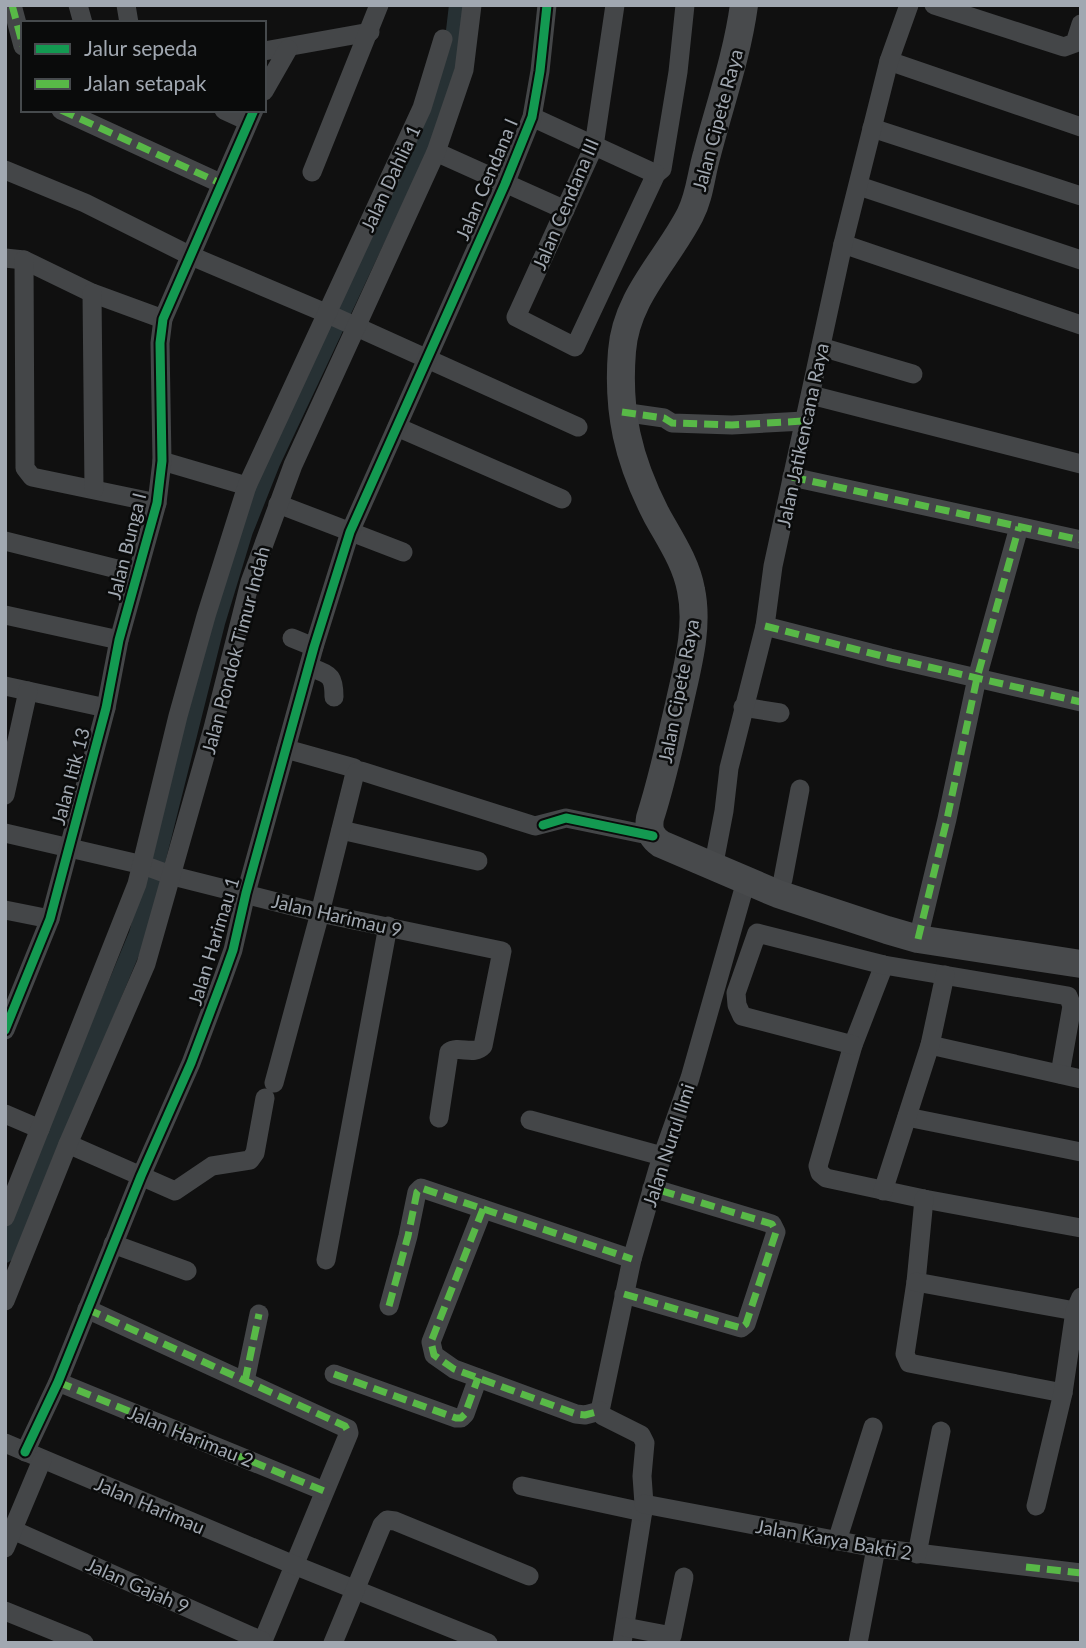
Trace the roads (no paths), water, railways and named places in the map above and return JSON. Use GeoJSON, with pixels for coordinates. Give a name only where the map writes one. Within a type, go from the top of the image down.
{"type":"FeatureCollection","features":[{"type":"Feature","properties":{"kind":"main road","name":"Jalan Cipete Raya"},"geometry":{"type":"LineString","coordinates":[[653,836],[649,825],[684,682],[694,606],[687,575],[636,474],[627,442],[622,412],[622,347],[628,323],[644,286],[690,215],[696,201],[736,50],[744,5]]}},
{"type":"Feature","properties":{"kind":"main road"},"geometry":{"type":"LineString","coordinates":[[653,836],[661,844],[778,894],[918,939],[1081,964]]}},
{"type":"Feature","properties":{"kind":"street"},"geometry":{"type":"LineString","coordinates":[[12,5],[21,39]]}},
{"type":"Feature","properties":{"kind":"street"},"geometry":{"type":"LineString","coordinates":[[313,172],[379,5]]}},
{"type":"Feature","properties":{"kind":"street","name":"Jalan Pondok Timur Indah"},"geometry":{"type":"LineString","coordinates":[[5,1301],[68,1144],[146,964],[185,691],[247,486],[283,405],[342,321],[436,152],[464,70],[472,5]]}},
{"type":"Feature","properties":{"kind":"street","name":"Jalan Cendana I"},"geometry":{"type":"LineString","coordinates":[[397,427],[532,117],[547,5]]}},
{"type":"Feature","properties":{"kind":"street","name":"Jalan Cendana III"},"geometry":{"type":"LineString","coordinates":[[615,5],[594,146],[516,317],[575,346],[656,174]]}},
{"type":"Feature","properties":{"kind":"street"},"geometry":{"type":"LineString","coordinates":[[532,117],[656,174],[662,169],[678,72],[685,5]]}},
{"type":"Feature","properties":{"kind":"street","name":"Jalan Jatikencana Raya"},"geometry":{"type":"LineString","coordinates":[[713,868],[729,768],[765,626],[773,566],[843,244],[889,61],[909,5]]}},
{"type":"Feature","properties":{"kind":"street"},"geometry":{"type":"LineString","coordinates":[[934,5],[987,13],[1068,47],[1075,43],[1081,24]]}},
{"type":"Feature","properties":{"kind":"street"},"geometry":{"type":"LineString","coordinates":[[266,51],[288,49],[370,32]]}},
{"type":"Feature","properties":{"kind":"street","name":"Jalan Dahlia 1"},"geometry":{"type":"LineString","coordinates":[[342,321],[422,108],[443,39]]}},
{"type":"Feature","properties":{"kind":"street"},"geometry":{"type":"LineString","coordinates":[[266,88],[288,49]]}},
{"type":"Feature","properties":{"kind":"street"},"geometry":{"type":"LineString","coordinates":[[889,61],[1081,127]]}},
{"type":"Feature","properties":{"kind":"street"},"geometry":{"type":"LineString","coordinates":[[65,112],[220,183]]}},
{"type":"Feature","properties":{"kind":"street"},"geometry":{"type":"LineString","coordinates":[[233,112],[251,116]]}},
{"type":"Feature","properties":{"kind":"street","name":"Jalan Bunga I"},"geometry":{"type":"LineString","coordinates":[[120,640],[157,503],[163,461],[160,343],[163,319],[251,116]]}},
{"type":"Feature","properties":{"kind":"street"},"geometry":{"type":"LineString","coordinates":[[873,128],[1081,197]]}},
{"type":"Feature","properties":{"kind":"street"},"geometry":{"type":"LineString","coordinates":[[436,152],[565,210]]}},
{"type":"Feature","properties":{"kind":"street"},"geometry":{"type":"LineString","coordinates":[[5,170],[85,203],[189,255],[579,428]]}},
{"type":"Feature","properties":{"kind":"street"},"geometry":{"type":"LineString","coordinates":[[859,186],[1081,260]]}},
{"type":"Feature","properties":{"kind":"street"},"geometry":{"type":"LineString","coordinates":[[843,244],[1081,325]]}},
{"type":"Feature","properties":{"kind":"street"},"geometry":{"type":"LineString","coordinates":[[157,503],[32,477],[26,471],[14,259],[92,293],[163,319]]}},
{"type":"Feature","properties":{"kind":"street"},"geometry":{"type":"LineString","coordinates":[[92,293],[94,489]]}},
{"type":"Feature","properties":{"kind":"street","name":"Jalan Pondok Timur Indah"},"geometry":{"type":"LineString","coordinates":[[5,1217],[123,926],[159,871],[213,728],[250,582],[342,321]]}},
{"type":"Feature","properties":{"kind":"street"},"geometry":{"type":"LineString","coordinates":[[821,347],[912,374]]}},
{"type":"Feature","properties":{"kind":"street"},"geometry":{"type":"LineString","coordinates":[[811,396],[1081,464]]}},
{"type":"Feature","properties":{"kind":"street"},"geometry":{"type":"LineString","coordinates":[[622,412],[664,418],[671,424],[733,425],[804,421]]}},
{"type":"Feature","properties":{"kind":"street"},"geometry":{"type":"LineString","coordinates":[[397,427],[562,499]]}},
{"type":"Feature","properties":{"kind":"street","name":"Jalan Harimau 1"},"geometry":{"type":"LineString","coordinates":[[5,1548],[13,1530],[58,1382],[113,1244],[191,1063],[233,950],[246,893],[314,647],[351,532],[397,427]]}},
{"type":"Feature","properties":{"kind":"street"},"geometry":{"type":"LineString","coordinates":[[163,461],[247,486]]}},
{"type":"Feature","properties":{"kind":"street"},"geometry":{"type":"LineString","coordinates":[[792,477],[1081,540]]}},
{"type":"Feature","properties":{"kind":"street"},"geometry":{"type":"LineString","coordinates":[[278,504],[403,552]]}},
{"type":"Feature","properties":{"kind":"street"},"geometry":{"type":"LineString","coordinates":[[918,939],[977,678],[1019,527]]}},
{"type":"Feature","properties":{"kind":"street"},"geometry":{"type":"LineString","coordinates":[[5,541],[137,574]]}},
{"type":"Feature","properties":{"kind":"street"},"geometry":{"type":"LineString","coordinates":[[5,615],[120,640]]}},
{"type":"Feature","properties":{"kind":"street"},"geometry":{"type":"LineString","coordinates":[[765,626],[1081,702]]}},
{"type":"Feature","properties":{"kind":"street"},"geometry":{"type":"LineString","coordinates":[[292,638],[314,647]]}},
{"type":"Feature","properties":{"kind":"street","name":"Jalan Itik 13"},"geometry":{"type":"LineString","coordinates":[[5,1030],[50,919],[106,708],[120,640]]}},
{"type":"Feature","properties":{"kind":"street"},"geometry":{"type":"LineString","coordinates":[[310,667],[332,678],[334,697]]}},
{"type":"Feature","properties":{"kind":"street"},"geometry":{"type":"LineString","coordinates":[[5,685],[106,708]]}},
{"type":"Feature","properties":{"kind":"street"},"geometry":{"type":"LineString","coordinates":[[5,794],[9,762],[28,691]]}},
{"type":"Feature","properties":{"kind":"street"},"geometry":{"type":"LineString","coordinates":[[743,707],[780,713]]}},
{"type":"Feature","properties":{"kind":"street"},"geometry":{"type":"LineString","coordinates":[[286,750],[354,768],[357,772]]}},
{"type":"Feature","properties":{"kind":"street"},"geometry":{"type":"LineString","coordinates":[[357,772],[455,799],[535,826],[566,818],[653,836]]}},
{"type":"Feature","properties":{"kind":"street"},"geometry":{"type":"LineString","coordinates":[[68,1144],[175,1191],[212,1166],[250,1160],[255,1153],[357,772]]}},
{"type":"Feature","properties":{"kind":"street"},"geometry":{"type":"LineString","coordinates":[[778,894],[800,789]]}},
{"type":"Feature","properties":{"kind":"street"},"geometry":{"type":"LineString","coordinates":[[341,830],[478,861]]}},
{"type":"Feature","properties":{"kind":"street","name":"Jalan Harimau 9"},"geometry":{"type":"LineString","coordinates":[[5,834],[320,913],[502,951],[483,1046],[476,1051],[455,1049],[449,1052],[439,1118]]}},
{"type":"Feature","properties":{"kind":"street","name":"Jalan Nurul Ilmi"},"geometry":{"type":"LineString","coordinates":[[600,1411],[632,1258],[662,1156],[690,1078],[746,881]]}},
{"type":"Feature","properties":{"kind":"street"},"geometry":{"type":"LineString","coordinates":[[5,910],[50,919]]}},
{"type":"Feature","properties":{"kind":"street"},"geometry":{"type":"LineString","coordinates":[[326,1260],[388,926]]}},
{"type":"Feature","properties":{"kind":"street"},"geometry":{"type":"LineString","coordinates":[[853,1045],[742,1016],[736,993],[757,933],[884,965],[1068,996],[1072,1006],[1060,1074]]}},
{"type":"Feature","properties":{"kind":"street"},"geometry":{"type":"LineString","coordinates":[[884,965],[853,1045],[819,1170],[826,1178],[883,1191],[1081,1228]]}},
{"type":"Feature","properties":{"kind":"street"},"geometry":{"type":"LineString","coordinates":[[883,1191],[930,1045],[945,975]]}},
{"type":"Feature","properties":{"kind":"street"},"geometry":{"type":"LineString","coordinates":[[930,1045],[1081,1079]]}},
{"type":"Feature","properties":{"kind":"street"},"geometry":{"type":"LineString","coordinates":[[5,1114],[40,1129]]}},
{"type":"Feature","properties":{"kind":"street"},"geometry":{"type":"LineString","coordinates":[[907,1117],[1081,1153]]}},
{"type":"Feature","properties":{"kind":"street"},"geometry":{"type":"LineString","coordinates":[[530,1121],[662,1156]]}},
{"type":"Feature","properties":{"kind":"street"},"geometry":{"type":"LineString","coordinates":[[389,1306],[418,1189],[421,1188],[632,1258]]}},
{"type":"Feature","properties":{"kind":"street"},"geometry":{"type":"LineString","coordinates":[[624,1294],[741,1328],[746,1324],[776,1232],[772,1224],[652,1188]]}},
{"type":"Feature","properties":{"kind":"street"},"geometry":{"type":"LineString","coordinates":[[923,1199],[916,1282],[905,1354],[909,1363],[1063,1393]]}},
{"type":"Feature","properties":{"kind":"street"},"geometry":{"type":"LineString","coordinates":[[483,1209],[431,1347],[436,1358],[454,1369],[580,1415],[600,1411],[603,1416],[643,1437],[643,1508],[623,1635],[672,1636],[684,1577]]}},
{"type":"Feature","properties":{"kind":"street"},"geometry":{"type":"LineString","coordinates":[[113,1244],[187,1271]]}},
{"type":"Feature","properties":{"kind":"street"},"geometry":{"type":"LineString","coordinates":[[916,1282],[1078,1304],[1063,1393],[1036,1506]]}},
{"type":"Feature","properties":{"kind":"street"},"geometry":{"type":"LineString","coordinates":[[87,1309],[345,1426],[349,1433],[262,1642]]}},
{"type":"Feature","properties":{"kind":"street"},"geometry":{"type":"LineString","coordinates":[[245,1381],[259,1314]]}},
{"type":"Feature","properties":{"kind":"street"},"geometry":{"type":"LineString","coordinates":[[334,1374],[459,1418],[465,1414],[478,1378]]}},
{"type":"Feature","properties":{"kind":"street","name":"Jalan Harimau 2"},"geometry":{"type":"LineString","coordinates":[[58,1382],[324,1491]]}},
{"type":"Feature","properties":{"kind":"street"},"geometry":{"type":"LineString","coordinates":[[837,1541],[873,1427]]}},
{"type":"Feature","properties":{"kind":"street"},"geometry":{"type":"LineString","coordinates":[[917,1554],[941,1431]]}},
{"type":"Feature","properties":{"kind":"street","name":"Jalan Harimau"},"geometry":{"type":"LineString","coordinates":[[5,1443],[354,1590],[488,1643]]}},
{"type":"Feature","properties":{"kind":"street","name":"Jalan Karya Bakti 2"},"geometry":{"type":"LineString","coordinates":[[522,1486],[876,1548],[1081,1573]]}},
{"type":"Feature","properties":{"kind":"street"},"geometry":{"type":"LineString","coordinates":[[333,1643],[382,1525],[391,1520],[528,1576]]}},
{"type":"Feature","properties":{"kind":"street","name":"Jalan Gajah 9"},"geometry":{"type":"LineString","coordinates":[[13,1530],[262,1642]]}},
{"type":"Feature","properties":{"kind":"street"},"geometry":{"type":"LineString","coordinates":[[858,1643],[876,1548]]}},
{"type":"Feature","properties":{"kind":"street"},"geometry":{"type":"LineString","coordinates":[[5,1611],[84,1643]]}},
{"type":"Feature","properties":{"kind":"waterway"},"geometry":{"type":"LineString","coordinates":[[5,1254],[138,934],[216,623],[244,531],[271,463],[441,101],[451,65],[458,5]]}}]}
